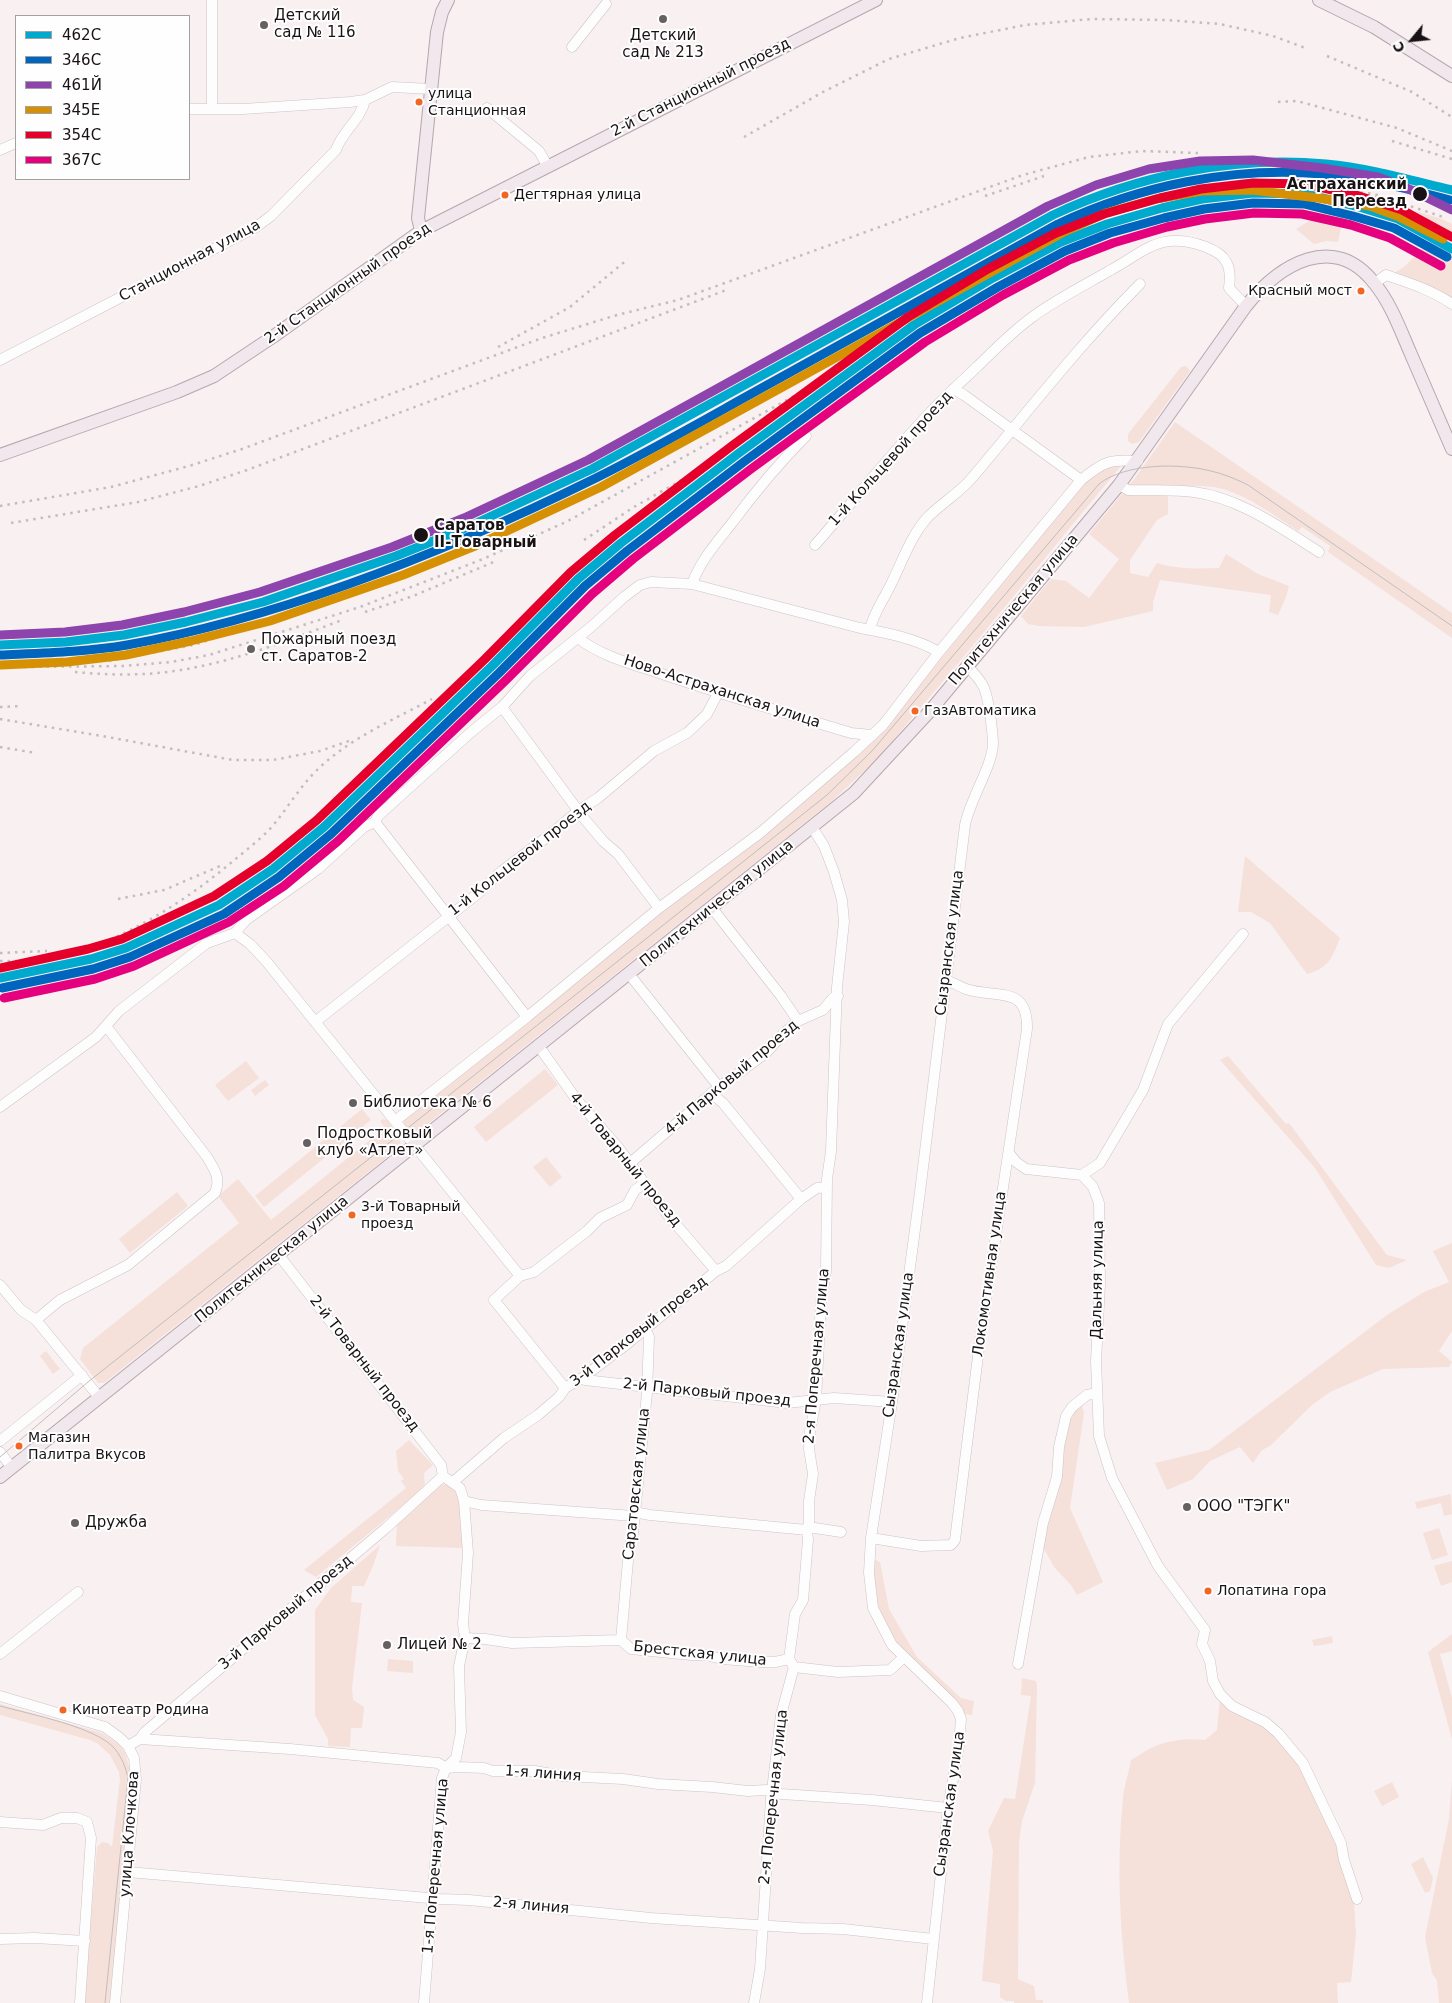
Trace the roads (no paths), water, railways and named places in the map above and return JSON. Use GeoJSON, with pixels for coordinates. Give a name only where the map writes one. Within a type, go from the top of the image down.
{"type":"FeatureCollection","features":[{"type":"Feature","properties":{"kind":"main road"},"geometry":{"type":"LineString","coordinates":[[421,230],[418,218],[437,32],[442,12],[448,0]]}},
{"type":"Feature","properties":{"kind":"main road","name":"2-й Станционный проезд"},"geometry":{"type":"LineString","coordinates":[[0,455],[177,392],[214,376],[274,336],[421,230],[876,0]]}},
{"type":"Feature","properties":{"kind":"main road"},"geometry":{"type":"LineString","coordinates":[[1319,0],[1374,27],[1452,76]]}},
{"type":"Feature","properties":{"kind":"main road","name":"Политехническая улица"},"geometry":{"type":"LineString","coordinates":[[0,1477],[854,793],[883,764],[1119,485],[1138,461],[1246,306],[1265,284],[1279,272],[1296,263],[1318,257],[1344,260],[1360,269],[1375,283]]}},
{"type":"Feature","properties":{"kind":"main road"},"geometry":{"type":"LineString","coordinates":[[1375,283],[1395,319],[1452,449]]}},
{"type":"Feature","properties":{"kind":"street"},"geometry":{"type":"LineString","coordinates":[[212,0],[212,109]]}},
{"type":"Feature","properties":{"kind":"street"},"geometry":{"type":"LineString","coordinates":[[572,47],[606,4]]}},
{"type":"Feature","properties":{"kind":"street"},"geometry":{"type":"LineString","coordinates":[[190,109],[262,108],[365,100],[392,88],[431,89]]}},
{"type":"Feature","properties":{"kind":"street","name":"Станционная улица"},"geometry":{"type":"LineString","coordinates":[[0,360],[256,227],[271,216],[336,150],[339,140],[360,115],[365,100]]}},
{"type":"Feature","properties":{"kind":"street"},"geometry":{"type":"LineString","coordinates":[[487,108],[539,151],[548,167]]}},
{"type":"Feature","properties":{"kind":"street"},"geometry":{"type":"LineString","coordinates":[[0,150],[15,143]]}},
{"type":"Feature","properties":{"kind":"street","name":"1-й Кольцевой проезд"},"geometry":{"type":"LineString","coordinates":[[815,544],[924,418],[1010,335],[1055,302],[1158,242],[1168,240],[1205,246],[1222,255],[1228,263],[1231,274],[1229,288],[1246,306]]}},
{"type":"Feature","properties":{"kind":"street"},"geometry":{"type":"LineString","coordinates":[[1375,283],[1386,275],[1418,286],[1442,297],[1452,304]]}},
{"type":"Feature","properties":{"kind":"street"},"geometry":{"type":"LineString","coordinates":[[870,630],[871,622],[915,533],[928,518],[970,480],[1100,325],[1140,284]]}},
{"type":"Feature","properties":{"kind":"street"},"geometry":{"type":"LineString","coordinates":[[953,389],[1081,480]]}},
{"type":"Feature","properties":{"kind":"street"},"geometry":{"type":"LineString","coordinates":[[692,584],[708,553],[763,483],[806,436]]}},
{"type":"Feature","properties":{"kind":"street"},"geometry":{"type":"LineString","coordinates":[[395,1121],[527,1017],[660,908],[760,833],[854,752],[883,725],[939,652],[1081,480],[1097,467],[1113,460],[1138,461]]}},
{"type":"Feature","properties":{"kind":"street"},"geometry":{"type":"LineString","coordinates":[[1119,485],[1128,490],[1194,492],[1231,502],[1266,519],[1319,552]]}},
{"type":"Feature","properties":{"kind":"street"},"geometry":{"type":"LineString","coordinates":[[0,1106],[96,1037],[119,1011],[207,943],[235,933],[246,920],[318,870],[364,827],[375,822],[378,816],[448,752],[502,706],[530,676],[578,638],[624,597],[640,586],[651,582],[692,584],[926,644],[939,652]]}},
{"type":"Feature","properties":{"kind":"street","name":"Ново-Астраханская улица"},"geometry":{"type":"LineString","coordinates":[[578,638],[588,646],[607,654],[718,693],[852,733],[871,735]]}},
{"type":"Feature","properties":{"kind":"street","name":"Сызранская улица"},"geometry":{"type":"LineString","coordinates":[[927,2003],[948,1808],[960,1745],[961,1719],[952,1702],[904,1657],[885,1634],[872,1608],[871,1538],[892,1402],[920,1192],[966,817],[993,745],[986,690],[981,680],[967,666]]}},
{"type":"Feature","properties":{"kind":"street","name":"1-й Кольцевой проезд"},"geometry":{"type":"LineString","coordinates":[[315,1022],[476,894],[502,871],[578,811],[598,798],[654,751],[687,732],[707,714],[718,693]]}},
{"type":"Feature","properties":{"kind":"street"},"geometry":{"type":"LineString","coordinates":[[502,706],[578,811],[603,841],[618,854],[660,908]]}},
{"type":"Feature","properties":{"kind":"street"},"geometry":{"type":"LineString","coordinates":[[375,822],[527,1017]]}},
{"type":"Feature","properties":{"kind":"street","name":"2-я Поперечная улица"},"geometry":{"type":"LineString","coordinates":[[754,2003],[760,1969],[772,1792],[781,1715],[792,1663],[795,1614],[803,1600],[808,1540],[812,1474],[809,1450],[810,1431],[816,1400],[821,1301],[826,1271],[827,1187],[831,1151],[838,996],[844,922],[842,900],[834,872],[824,846],[812,826]]}},
{"type":"Feature","properties":{"kind":"street"},"geometry":{"type":"LineString","coordinates":[[712,908],[781,996],[798,1021]]}},
{"type":"Feature","properties":{"kind":"street"},"geometry":{"type":"LineString","coordinates":[[235,933],[250,944],[266,961],[520,1276]]}},
{"type":"Feature","properties":{"kind":"street"},"geometry":{"type":"LineString","coordinates":[[1009,1153],[1016,1162],[1026,1169],[1082,1175],[1100,1163],[1143,1090],[1168,1024],[1243,934]]}},
{"type":"Feature","properties":{"kind":"street"},"geometry":{"type":"LineString","coordinates":[[629,974],[723,1103],[800,1199]]}},
{"type":"Feature","properties":{"kind":"street","name":"Локомотивная улица"},"geometry":{"type":"LineString","coordinates":[[871,1538],[921,1546],[951,1545],[955,1540],[980,1340],[1026,1029],[1027,1016],[1022,1004],[1010,996],[966,989],[954,982],[945,980]]}},
{"type":"Feature","properties":{"kind":"street","name":"4-й Парковый проезд"},"geometry":{"type":"LineString","coordinates":[[629,1164],[715,1090],[766,1053],[798,1021],[823,1010],[833,998],[838,996]]}},
{"type":"Feature","properties":{"kind":"street"},"geometry":{"type":"LineString","coordinates":[[36,1320],[60,1300],[128,1265],[215,1193],[218,1181],[216,1172],[207,1157],[106,1026]]}},
{"type":"Feature","properties":{"kind":"street","name":"4-й Товарный проезд"},"geometry":{"type":"LineString","coordinates":[[538,1045],[576,1099],[618,1147],[644,1184],[716,1271]]}},
{"type":"Feature","properties":{"kind":"street","name":"Дальняя улица"},"geometry":{"type":"LineString","coordinates":[[1082,1175],[1093,1187],[1100,1203],[1100,1284],[1096,1360],[1097,1393],[1100,1436],[1112,1478],[1158,1566],[1205,1630],[1202,1644],[1210,1661],[1217,1688],[1232,1706],[1265,1722],[1299,1758],[1341,1843],[1344,1860],[1357,1899]]}},
{"type":"Feature","properties":{"kind":"street"},"geometry":{"type":"LineString","coordinates":[[565,1388],[494,1300],[520,1276],[534,1272],[587,1231],[600,1218],[627,1205],[635,1190],[644,1184]]}},
{"type":"Feature","properties":{"kind":"street","name":"3-й Парковый проезд"},"geometry":{"type":"LineString","coordinates":[[453,1482],[504,1438],[538,1415],[559,1397],[565,1388],[582,1378],[716,1271],[726,1266],[800,1199],[817,1188],[827,1187]]}},
{"type":"Feature","properties":{"kind":"street","name":"2-й Товарный проезд"},"geometry":{"type":"LineString","coordinates":[[278,1254],[442,1465],[443,1476]]}},
{"type":"Feature","properties":{"kind":"street"},"geometry":{"type":"LineString","coordinates":[[0,1285],[21,1310],[36,1320],[100,1397]]}},
{"type":"Feature","properties":{"kind":"street","name":"Саратовская улица"},"geometry":{"type":"LineString","coordinates":[[621,1640],[647,1387],[649,1337],[645,1329]]}},
{"type":"Feature","properties":{"kind":"street"},"geometry":{"type":"LineString","coordinates":[[0,1441],[82,1375]]}},
{"type":"Feature","properties":{"kind":"street","name":"2-й Парковый проезд"},"geometry":{"type":"LineString","coordinates":[[582,1378],[584,1380],[787,1403],[834,1398],[892,1402]]}},
{"type":"Feature","properties":{"kind":"street"},"geometry":{"type":"LineString","coordinates":[[1018,1664],[1042,1524],[1057,1477],[1059,1447],[1066,1416],[1072,1407],[1087,1395],[1097,1393]]}},
{"type":"Feature","properties":{"kind":"street"},"geometry":{"type":"LineString","coordinates":[[0,1452],[12,1468]]}},
{"type":"Feature","properties":{"kind":"street","name":"3-й Парковый проезд"},"geometry":{"type":"LineString","coordinates":[[128,1746],[140,1738],[144,1732],[386,1528],[443,1476]]}},
{"type":"Feature","properties":{"kind":"street","name":"1-я Поперечная улица"},"geometry":{"type":"LineString","coordinates":[[424,2003],[442,1778],[446,1768],[456,1758],[461,1732],[459,1666],[464,1638],[463,1624],[468,1553],[464,1501],[460,1488],[443,1476]]}},
{"type":"Feature","properties":{"kind":"street"},"geometry":{"type":"LineString","coordinates":[[464,1501],[481,1505],[650,1515],[840,1532]]}},
{"type":"Feature","properties":{"kind":"street"},"geometry":{"type":"LineString","coordinates":[[0,1654],[78,1592]]}},
{"type":"Feature","properties":{"kind":"street","name":"Брестская улица"},"geometry":{"type":"LineString","coordinates":[[464,1638],[512,1643],[621,1640],[631,1649],[706,1655],[722,1659],[792,1663],[838,1672],[890,1670],[904,1657]]}},
{"type":"Feature","properties":{"kind":"street"},"geometry":{"type":"LineString","coordinates":[[0,1696],[105,1727],[128,1746]]}},
{"type":"Feature","properties":{"kind":"street","name":"1-я линия"},"geometry":{"type":"LineString","coordinates":[[140,1738],[438,1762],[446,1768],[535,1771],[563,1776],[623,1779],[658,1784],[872,1800],[948,1808]]}},
{"type":"Feature","properties":{"kind":"street","name":"улица Клочкова"},"geometry":{"type":"LineString","coordinates":[[115,2003],[136,1779],[134,1758],[128,1746]]}},
{"type":"Feature","properties":{"kind":"street"},"geometry":{"type":"LineString","coordinates":[[0,1822],[43,1826],[61,1818],[77,1818],[87,1822],[92,1838],[80,2003]]}},
{"type":"Feature","properties":{"kind":"street","name":"2-я линия"},"geometry":{"type":"LineString","coordinates":[[128,1872],[651,1918],[843,1929],[933,1939]]}},
{"type":"Feature","properties":{"kind":"street"},"geometry":{"type":"LineString","coordinates":[[0,1939],[35,1938],[85,1941]]}},
{"type":"Feature","properties":{"kind":"tram line"},"geometry":{"type":"LineString","coordinates":[[0,1457],[88,1382],[827,795],[872,751],[1099,484],[1110,477],[1138,469],[1169,466],[1198,468],[1216,472],[1248,485],[1452,626]]}},
{"type":"Feature","properties":{"kind":"tram line"},"geometry":{"type":"LineString","coordinates":[[0,1706],[62,1722],[94,1734],[115,1749],[125,1767],[128,1778],[105,2003]]}},
{"type":"Feature","properties":{"kind":"railway"},"geometry":{"type":"LineString","coordinates":[[744,137],[823,92],[889,59],[960,38],[1025,25],[1092,19],[1166,20],[1220,24],[1273,36],[1308,49]]}},
{"type":"Feature","properties":{"kind":"railway"},"geometry":{"type":"LineString","coordinates":[[1327,56],[1412,92],[1452,117]]}},
{"type":"Feature","properties":{"kind":"railway"},"geometry":{"type":"LineString","coordinates":[[1278,102],[1297,101],[1397,128],[1452,151]]}},
{"type":"Feature","properties":{"kind":"railway"},"geometry":{"type":"LineString","coordinates":[[1392,141],[1452,159]]}},
{"type":"Feature","properties":{"kind":"railway"},"geometry":{"type":"LineString","coordinates":[[0,506],[111,487],[189,466],[242,449],[542,338],[617,315],[678,300],[1023,175],[1089,157],[1142,151],[1198,153]]}},
{"type":"Feature","properties":{"kind":"railway"},"geometry":{"type":"LineString","coordinates":[[985,196],[1044,176]]}},
{"type":"Feature","properties":{"kind":"railway"},"geometry":{"type":"LineString","coordinates":[[24,667],[124,666],[171,662],[209,655],[360,607],[483,559],[566,522],[814,385],[899,323],[1006,263],[1059,236],[1105,217],[1159,200],[1200,191],[1253,185],[1306,186],[1374,194],[1446,218]]}},
{"type":"Feature","properties":{"kind":"railway"},"geometry":{"type":"LineString","coordinates":[[498,347],[570,307],[628,259]]}},
{"type":"Feature","properties":{"kind":"railway"},"geometry":{"type":"LineString","coordinates":[[11,523],[138,502],[199,486],[247,470],[729,289]]}},
{"type":"Feature","properties":{"kind":"railway"},"geometry":{"type":"LineString","coordinates":[[109,661],[193,645],[272,621],[478,548],[604,488],[743,412],[854,348]]}},
{"type":"Feature","properties":{"kind":"railway"},"geometry":{"type":"LineString","coordinates":[[584,540],[634,507],[703,468],[778,414]]}},
{"type":"Feature","properties":{"kind":"railway"},"geometry":{"type":"LineString","coordinates":[[365,612],[413,596],[496,561]]}},
{"type":"Feature","properties":{"kind":"railway"},"geometry":{"type":"LineString","coordinates":[[75,672],[112,674],[162,673],[217,663],[301,636],[342,620]]}},
{"type":"Feature","properties":{"kind":"railway"},"geometry":{"type":"LineString","coordinates":[[0,664],[30,667]]}},
{"type":"Feature","properties":{"kind":"railway"},"geometry":{"type":"LineString","coordinates":[[0,961],[32,960],[64,954],[124,933],[153,918],[207,882],[269,830],[316,771],[342,749],[371,731],[432,699]]}},
{"type":"Feature","properties":{"kind":"railway"},"geometry":{"type":"LineString","coordinates":[[0,707],[22,706]]}},
{"type":"Feature","properties":{"kind":"railway"},"geometry":{"type":"LineString","coordinates":[[0,719],[233,760],[273,760],[320,751],[349,741]]}},
{"type":"Feature","properties":{"kind":"railway"},"geometry":{"type":"LineString","coordinates":[[0,747],[36,753]]}},
{"type":"Feature","properties":{"kind":"railway"},"geometry":{"type":"LineString","coordinates":[[118,899],[164,890],[220,866]]}},
{"type":"Feature","properties":{"kind":"railway"},"geometry":{"type":"LineString","coordinates":[[0,953],[47,951]]}},
{"type":"Feature","properties":{"kind":"place","name":"Детский сад № 213"},"geometry":{"type":"Point","coordinates":[663,19]}},
{"type":"Feature","properties":{"kind":"place","name":"Детский сад № 116"},"geometry":{"type":"Point","coordinates":[264,25]}},
{"type":"Feature","properties":{"kind":"place","name":"улица Станционная"},"geometry":{"type":"Point","coordinates":[419,102]}},
{"type":"Feature","properties":{"kind":"place","name":"Астраханский Переезд"},"geometry":{"type":"Point","coordinates":[1420,194]}},
{"type":"Feature","properties":{"kind":"place","name":"Дегтярная улица"},"geometry":{"type":"Point","coordinates":[505,195]}},
{"type":"Feature","properties":{"kind":"place","name":"Красный мост"},"geometry":{"type":"Point","coordinates":[1361,291]}},
{"type":"Feature","properties":{"kind":"place","name":"Саратов II-Товарный"},"geometry":{"type":"Point","coordinates":[421,535]}},
{"type":"Feature","properties":{"kind":"place","name":"Пожарный поезд ст. Саратов-2"},"geometry":{"type":"Point","coordinates":[251,649]}},
{"type":"Feature","properties":{"kind":"place","name":"ГазАвтоматика"},"geometry":{"type":"Point","coordinates":[915,711]}},
{"type":"Feature","properties":{"kind":"place","name":"Библиотека № 6"},"geometry":{"type":"Point","coordinates":[353,1103]}},
{"type":"Feature","properties":{"kind":"place","name":"Подростковый клуб «Атлет»"},"geometry":{"type":"Point","coordinates":[307,1143]}},
{"type":"Feature","properties":{"kind":"place","name":"3-й Товарный проезд"},"geometry":{"type":"Point","coordinates":[352,1215]}},
{"type":"Feature","properties":{"kind":"place","name":"Магазин Палитра Вкусов"},"geometry":{"type":"Point","coordinates":[19,1446]}},
{"type":"Feature","properties":{"kind":"place","name":"ООО \"ТЭГК\""},"geometry":{"type":"Point","coordinates":[1187,1507]}},
{"type":"Feature","properties":{"kind":"place","name":"Дружба"},"geometry":{"type":"Point","coordinates":[75,1523]}},
{"type":"Feature","properties":{"kind":"place","name":"Лопатина гора"},"geometry":{"type":"Point","coordinates":[1208,1591]}},
{"type":"Feature","properties":{"kind":"place","name":"Лицей № 2"},"geometry":{"type":"Point","coordinates":[387,1645]}},
{"type":"Feature","properties":{"kind":"place","name":"Кинотеатр Родина"},"geometry":{"type":"Point","coordinates":[63,1710]}}]}
